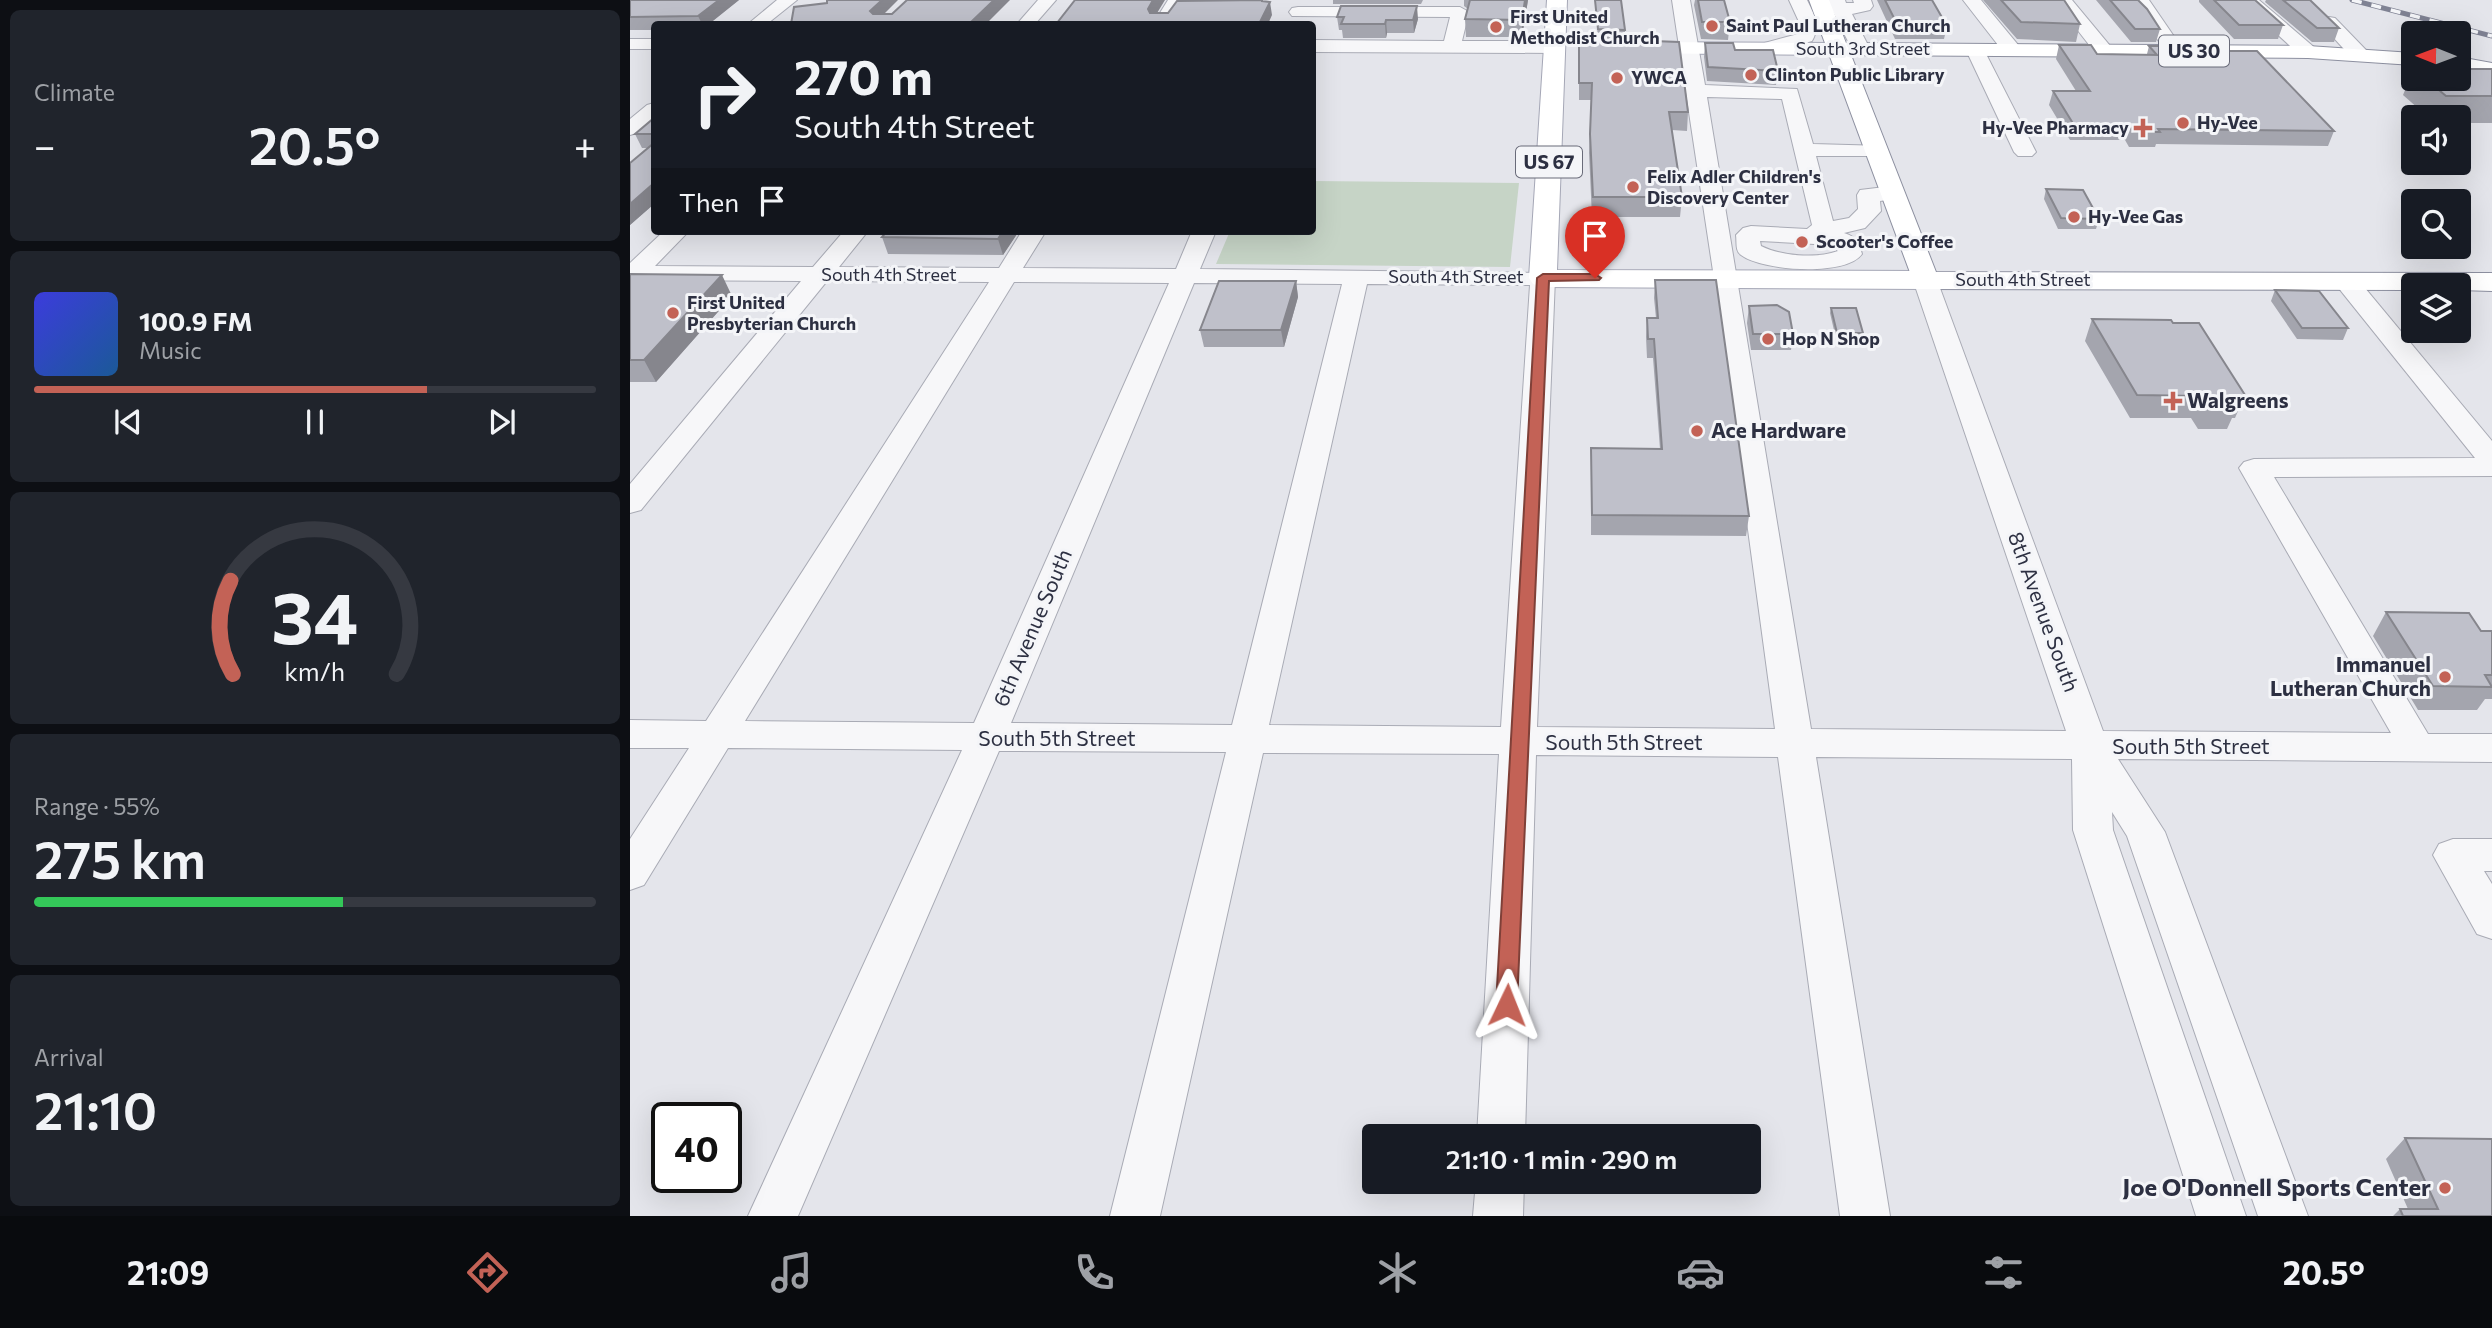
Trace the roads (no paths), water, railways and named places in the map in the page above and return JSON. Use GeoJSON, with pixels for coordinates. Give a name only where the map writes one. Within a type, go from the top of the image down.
{"type":"FeatureCollection","features":[{"type":"Feature","properties":{"kind":"main road","name":"US 67"},"geometry":{"type":"LineString","coordinates":[[1543,278],[1556,0]]}},
{"type":"Feature","properties":{"kind":"main road","name":"8th Avenue South"},"geometry":{"type":"LineString","coordinates":[[1819,0],[1849,49],[1877,150],[1925,280]]}},
{"type":"Feature","properties":{"kind":"main road"},"geometry":{"type":"LineString","coordinates":[[1555,47],[1581,47]]}},
{"type":"Feature","properties":{"kind":"main road","name":"South 3rd Street"},"geometry":{"type":"LineString","coordinates":[[1608,47],[2308,52],[2401,58]]}},
{"type":"Feature","properties":{"kind":"main road"},"geometry":{"type":"LineString","coordinates":[[2471,66],[2492,70]]}},
{"type":"Feature","properties":{"kind":"main road","name":"South 4th Street"},"geometry":{"type":"LineString","coordinates":[[1543,278],[1723,262],[1925,280],[2492,282]]}},
{"type":"Feature","properties":{"kind":"street"},"geometry":{"type":"LineString","coordinates":[[761,21],[788,0]]}},
{"type":"Feature","properties":{"kind":"street"},"geometry":{"type":"LineString","coordinates":[[1029,21],[1047,0]]}},
{"type":"Feature","properties":{"kind":"street"},"geometry":{"type":"LineString","coordinates":[[1164,21],[1177,0]]}},
{"type":"Feature","properties":{"kind":"street"},"geometry":{"type":"LineString","coordinates":[[1681,0],[1723,262],[1865,1216]]}},
{"type":"Feature","properties":{"kind":"street"},"geometry":{"type":"LineString","coordinates":[[1764,49],[1806,37],[1809,24],[1798,0]]}},
{"type":"Feature","properties":{"kind":"street"},"geometry":{"type":"LineString","coordinates":[[1838,4],[1861,8],[1864,6],[1862,0]]}},
{"type":"Feature","properties":{"kind":"street"},"geometry":{"type":"LineString","coordinates":[[1972,0],[2012,50]]}},
{"type":"Feature","properties":{"kind":"street"},"geometry":{"type":"LineString","coordinates":[[2063,0],[2104,51]]}},
{"type":"Feature","properties":{"kind":"street"},"geometry":{"type":"LineString","coordinates":[[2140,0],[2175,51]]}},
{"type":"Feature","properties":{"kind":"street"},"geometry":{"type":"LineString","coordinates":[[2249,0],[2308,52]]}},
{"type":"Feature","properties":{"kind":"street","name":"8th Avenue South"},"geometry":{"type":"LineString","coordinates":[[1838,4],[1849,49]]}},
{"type":"Feature","properties":{"kind":"street"},"geometry":{"type":"LineString","coordinates":[[1298,12],[1429,6],[1460,12],[1452,47]]}},
{"type":"Feature","properties":{"kind":"street"},"geometry":{"type":"LineString","coordinates":[[2329,22],[2359,54]]}},
{"type":"Feature","properties":{"kind":"street"},"geometry":{"type":"LineString","coordinates":[[630,44],[651,44]]}},
{"type":"Feature","properties":{"kind":"street"},"geometry":{"type":"LineString","coordinates":[[1316,46],[1555,47]]}},
{"type":"Feature","properties":{"kind":"street"},"geometry":{"type":"LineString","coordinates":[[1975,50],[2025,152]]}},
{"type":"Feature","properties":{"kind":"street"},"geometry":{"type":"LineString","coordinates":[[1697,100],[1792,100],[1822,223],[1829,229]]}},
{"type":"Feature","properties":{"kind":"street"},"geometry":{"type":"LineString","coordinates":[[630,130],[651,112]]}},
{"type":"Feature","properties":{"kind":"street"},"geometry":{"type":"LineString","coordinates":[[1804,150],[1877,150]]}},
{"type":"Feature","properties":{"kind":"street"},"geometry":{"type":"LineString","coordinates":[[1773,235],[1857,223],[1867,217],[1870,211],[1868,195],[1893,193]]}},
{"type":"Feature","properties":{"kind":"street"},"geometry":{"type":"LineString","coordinates":[[1751,233],[1837,237],[1848,243],[1850,254],[1834,261],[1769,259],[1749,250],[1749,246],[1748,235],[1751,233]]}},
{"type":"Feature","properties":{"kind":"street"},"geometry":{"type":"LineString","coordinates":[[631,274],[673,235]]}},
{"type":"Feature","properties":{"kind":"street"},"geometry":{"type":"LineString","coordinates":[[630,503],[853,235]]}},
{"type":"Feature","properties":{"kind":"street"},"geometry":{"type":"LineString","coordinates":[[630,873],[1032,235]]}},
{"type":"Feature","properties":{"kind":"street","name":"6th Avenue South"},"geometry":{"type":"LineString","coordinates":[[773,1216],[986,738],[1202,235]]}},
{"type":"Feature","properties":{"kind":"street"},"geometry":{"type":"LineString","coordinates":[[1723,262],[1749,246]]}},
{"type":"Feature","properties":{"kind":"street","name":"South 4th Street"},"geometry":{"type":"LineString","coordinates":[[631,274],[1543,278]]}},
{"type":"Feature","properties":{"kind":"street"},"geometry":{"type":"LineString","coordinates":[[1135,1216],[1356,277]]}},
{"type":"Feature","properties":{"kind":"street"},"geometry":{"type":"LineString","coordinates":[[1502,1124],[1518,742],[1543,278]]}},
{"type":"Feature","properties":{"kind":"street","name":"8th Avenue South"},"geometry":{"type":"LineString","coordinates":[[1925,280],[2090,746],[2145,832],[2283,1216]]}},
{"type":"Feature","properties":{"kind":"street"},"geometry":{"type":"LineString","coordinates":[[2346,281],[2492,460]]}},
{"type":"Feature","properties":{"kind":"street"},"geometry":{"type":"LineString","coordinates":[[2418,748],[2254,468],[2492,467]]}},
{"type":"Feature","properties":{"kind":"street","name":"South 5th Street"},"geometry":{"type":"LineString","coordinates":[[630,734],[2492,748]]}},
{"type":"Feature","properties":{"kind":"street"},"geometry":{"type":"LineString","coordinates":[[2090,746],[2093,830],[2221,1216]]}},
{"type":"Feature","properties":{"kind":"street"},"geometry":{"type":"LineString","coordinates":[[2492,855],[2453,855],[2492,921]]}},
{"type":"Feature","properties":{"kind":"street"},"geometry":{"type":"LineString","coordinates":[[1498,1216],[1499,1194]]}},
{"type":"Feature","properties":{"kind":"railway"},"geometry":{"type":"LineString","coordinates":[[2352,0],[2492,36]]}},
{"type":"Feature","properties":{"kind":"place","name":"Saint Paul Lutheran Church"},"geometry":{"type":"Point","coordinates":[1712,26]}},
{"type":"Feature","properties":{"kind":"place","name":"First United Methodist Church"},"geometry":{"type":"Point","coordinates":[1496,27]}},
{"type":"Feature","properties":{"kind":"place","name":"Clinton Public Library"},"geometry":{"type":"Point","coordinates":[1751,75]}},
{"type":"Feature","properties":{"kind":"place","name":"YWCA"},"geometry":{"type":"Point","coordinates":[1617,78]}},
{"type":"Feature","properties":{"kind":"place","name":"Hy-Vee"},"geometry":{"type":"Point","coordinates":[2183,123]}},
{"type":"Feature","properties":{"kind":"place","name":"Hy-Vee Pharmacy"},"geometry":{"type":"Point","coordinates":[2143,128]}},
{"type":"Feature","properties":{"kind":"place","name":"Felix Adler Children's Discovery Center"},"geometry":{"type":"Point","coordinates":[1633,187]}},
{"type":"Feature","properties":{"kind":"place","name":"Hy-Vee Gas"},"geometry":{"type":"Point","coordinates":[2074,217]}},
{"type":"Feature","properties":{"kind":"place","name":"Scooter's Coffee"},"geometry":{"type":"Point","coordinates":[1802,242]}},
{"type":"Feature","properties":{"kind":"place","name":"First United Presbyterian Church"},"geometry":{"type":"Point","coordinates":[673,313]}},
{"type":"Feature","properties":{"kind":"place","name":"Hop N Shop"},"geometry":{"type":"Point","coordinates":[1768,339]}},
{"type":"Feature","properties":{"kind":"place","name":"Walgreens"},"geometry":{"type":"Point","coordinates":[2173,401]}},
{"type":"Feature","properties":{"kind":"place","name":"Ace Hardware"},"geometry":{"type":"Point","coordinates":[1697,431]}},
{"type":"Feature","properties":{"kind":"place","name":"Immanuel Lutheran Church"},"geometry":{"type":"Point","coordinates":[2445,677]}},
{"type":"Feature","properties":{"kind":"place","name":"Joe O'Donnell Sports Center"},"geometry":{"type":"Point","coordinates":[2445,1188]}}]}
